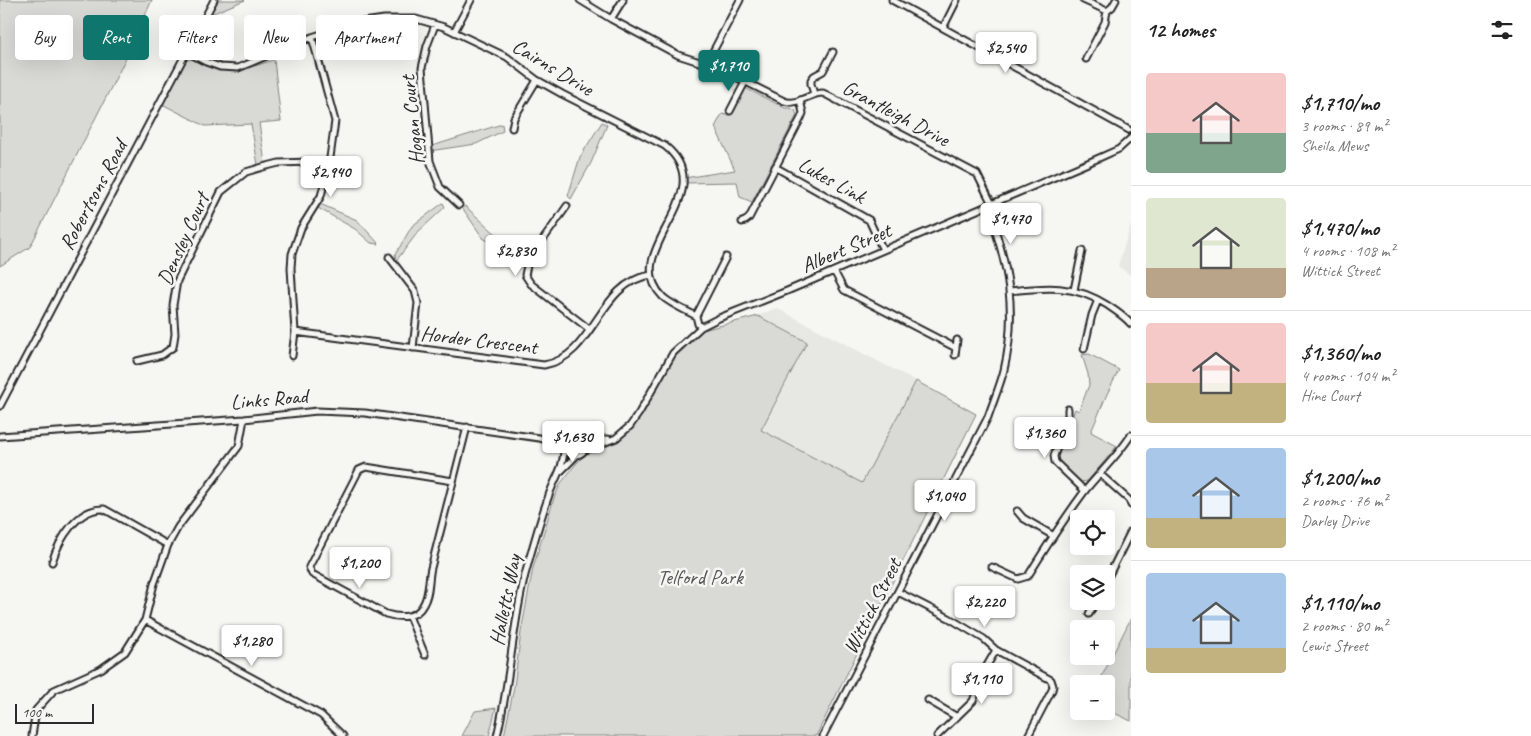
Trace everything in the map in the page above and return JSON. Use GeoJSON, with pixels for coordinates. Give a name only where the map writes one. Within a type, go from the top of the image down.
{"type":"FeatureCollection","features":[{"type":"Feature","properties":{"kind":"street","name":"Robertsons Road"},"geometry":{"type":"LineString","coordinates":[[206,15],[214,0]]}},
{"type":"Feature","properties":{"kind":"street"},"geometry":{"type":"LineString","coordinates":[[454,32],[471,0]]}},
{"type":"Feature","properties":{"kind":"street","name":"Grantleigh Drive"},"geometry":{"type":"LineString","coordinates":[[580,0],[678,55],[707,63],[788,103],[814,94],[823,93],[977,174],[989,205]]}},
{"type":"Feature","properties":{"kind":"street"},"geometry":{"type":"LineString","coordinates":[[611,19],[623,0]]}},
{"type":"Feature","properties":{"kind":"street"},"geometry":{"type":"LineString","coordinates":[[707,63],[740,0]]}},
{"type":"Feature","properties":{"kind":"street"},"geometry":{"type":"LineString","coordinates":[[892,0],[1130,128],[1131,138]]}},
{"type":"Feature","properties":{"kind":"street"},"geometry":{"type":"LineString","coordinates":[[943,28],[957,0]]}},
{"type":"Feature","properties":{"kind":"street"},"geometry":{"type":"LineString","coordinates":[[1083,0],[1107,11]]}},
{"type":"Feature","properties":{"kind":"street"},"geometry":{"type":"LineString","coordinates":[[1086,59],[1105,22],[1107,11],[1116,0]]}},
{"type":"Feature","properties":{"kind":"street","name":"Cairns Drive"},"geometry":{"type":"LineString","coordinates":[[202,60],[220,67],[238,68],[312,37],[384,18],[416,19],[435,25],[507,57],[537,80],[664,146],[676,158],[683,178],[683,189],[680,199],[654,251],[651,275]]}},
{"type":"Feature","properties":{"kind":"street","name":"Hogan Court"},"geometry":{"type":"LineString","coordinates":[[435,25],[427,46],[422,68],[430,161],[440,187],[459,205]]}},
{"type":"Feature","properties":{"kind":"street"},"geometry":{"type":"LineString","coordinates":[[292,356],[294,332],[290,268],[292,254],[301,228],[321,196],[329,165],[335,121],[312,37]]}},
{"type":"Feature","properties":{"kind":"street"},"geometry":{"type":"LineString","coordinates":[[814,94],[811,80],[823,71],[833,52]]}},
{"type":"Feature","properties":{"kind":"street","name":"Robertsons Road"},"geometry":{"type":"LineString","coordinates":[[0,406],[183,60]]}},
{"type":"Feature","properties":{"kind":"street"},"geometry":{"type":"LineString","coordinates":[[512,128],[514,118],[537,80]]}},
{"type":"Feature","properties":{"kind":"street"},"geometry":{"type":"LineString","coordinates":[[730,111],[745,82]]}},
{"type":"Feature","properties":{"kind":"street"},"geometry":{"type":"LineString","coordinates":[[742,222],[748,218],[801,118],[803,113],[800,100]]}},
{"type":"Feature","properties":{"kind":"street","name":"Albert Street"},"geometry":{"type":"LineString","coordinates":[[581,452],[616,438],[630,426],[673,353],[701,327],[1119,149],[1131,138]]}},
{"type":"Feature","properties":{"kind":"street","name":"Densley Court"},"geometry":{"type":"LineString","coordinates":[[137,361],[162,355],[173,347],[175,334],[173,305],[177,281],[221,192],[246,172],[263,167],[310,162],[329,165]]}},
{"type":"Feature","properties":{"kind":"street","name":"Lukes Link"},"geometry":{"type":"LineString","coordinates":[[775,167],[869,220],[883,250]]}},
{"type":"Feature","properties":{"kind":"street","name":"Wittick Street"},"geometry":{"type":"LineString","coordinates":[[824,736],[988,418],[1004,370],[1010,326],[1010,291],[1006,265],[989,205]]}},
{"type":"Feature","properties":{"kind":"street"},"geometry":{"type":"LineString","coordinates":[[567,206],[528,261],[526,275],[531,284],[589,329]]}},
{"type":"Feature","properties":{"kind":"street"},"geometry":{"type":"LineString","coordinates":[[1074,290],[1082,251]]}},
{"type":"Feature","properties":{"kind":"street"},"geometry":{"type":"LineString","coordinates":[[388,257],[415,291],[418,302],[413,348]]}},
{"type":"Feature","properties":{"kind":"street"},"geometry":{"type":"LineString","coordinates":[[701,327],[696,316],[726,258]]}},
{"type":"Feature","properties":{"kind":"street"},"geometry":{"type":"LineString","coordinates":[[834,271],[844,290],[956,348]]}},
{"type":"Feature","properties":{"kind":"street"},"geometry":{"type":"LineString","coordinates":[[651,275],[662,296],[670,303],[696,316]]}},
{"type":"Feature","properties":{"kind":"street","name":"Horder Crescent"},"geometry":{"type":"LineString","coordinates":[[294,332],[544,365],[563,359],[570,354],[619,290],[631,280],[651,275]]}},
{"type":"Feature","properties":{"kind":"street"},"geometry":{"type":"LineString","coordinates":[[1010,291],[1046,287],[1074,290],[1098,300],[1123,315],[1131,324]]}},
{"type":"Feature","properties":{"kind":"street"},"geometry":{"type":"LineString","coordinates":[[1084,349],[1092,315],[1098,300]]}},
{"type":"Feature","properties":{"kind":"street"},"geometry":{"type":"LineString","coordinates":[[954,355],[958,340]]}},
{"type":"Feature","properties":{"kind":"street"},"geometry":{"type":"LineString","coordinates":[[1068,409],[1068,416],[1054,456],[1056,462],[1085,491]]}},
{"type":"Feature","properties":{"kind":"street","name":"Links Road"},"geometry":{"type":"LineString","coordinates":[[0,436],[244,419],[317,411],[365,413],[467,427],[539,438],[564,448]]}},
{"type":"Feature","properties":{"kind":"street"},"geometry":{"type":"LineString","coordinates":[[32,736],[36,710],[54,690],[100,669],[125,652],[145,620],[154,584],[168,545],[178,527],[239,446],[244,419]]}},
{"type":"Feature","properties":{"kind":"street"},"geometry":{"type":"LineString","coordinates":[[453,481],[366,467],[359,470],[309,568],[312,574],[386,614],[399,618],[413,615],[423,606],[467,427]]}},
{"type":"Feature","properties":{"kind":"street"},"geometry":{"type":"LineString","coordinates":[[584,435],[586,443],[581,452],[572,454],[564,448],[563,442],[566,434],[572,431],[577,431],[594,440],[616,438]]}},
{"type":"Feature","properties":{"kind":"street","name":"Links Road"},"geometry":{"type":"LineString","coordinates":[[539,438],[557,437],[566,434]]}},
{"type":"Feature","properties":{"kind":"street"},"geometry":{"type":"LineString","coordinates":[[992,567],[1018,579],[1028,576],[1052,535],[1131,435]]}},
{"type":"Feature","properties":{"kind":"street"},"geometry":{"type":"LineString","coordinates":[[1125,445],[1131,449]]}},
{"type":"Feature","properties":{"kind":"street","name":"Halletts Way"},"geometry":{"type":"LineString","coordinates":[[496,736],[504,705],[516,620],[525,576],[544,508],[564,459],[564,448]]}},
{"type":"Feature","properties":{"kind":"street","name":"Halletts Way"},"geometry":{"type":"LineString","coordinates":[[559,474],[581,452]]}},
{"type":"Feature","properties":{"kind":"street"},"geometry":{"type":"LineString","coordinates":[[1100,474],[1129,500],[1131,505]]}},
{"type":"Feature","properties":{"kind":"street"},"geometry":{"type":"LineString","coordinates":[[52,562],[58,544],[70,528],[86,513],[96,509],[104,509],[168,545]]}},
{"type":"Feature","properties":{"kind":"street"},"geometry":{"type":"LineString","coordinates":[[1017,510],[1023,518],[1052,535]]}},
{"type":"Feature","properties":{"kind":"street"},"geometry":{"type":"LineString","coordinates":[[1114,565],[1131,531]]}},
{"type":"Feature","properties":{"kind":"street"},"geometry":{"type":"LineString","coordinates":[[898,592],[956,622],[984,639],[996,650],[1048,676],[1053,683],[1052,690],[1028,736]]}},
{"type":"Feature","properties":{"kind":"street"},"geometry":{"type":"LineString","coordinates":[[1089,614],[1091,610]]}},
{"type":"Feature","properties":{"kind":"street"},"geometry":{"type":"LineString","coordinates":[[409,616],[425,655]]}},
{"type":"Feature","properties":{"kind":"street"},"geometry":{"type":"LineString","coordinates":[[145,620],[321,715],[343,736]]}},
{"type":"Feature","properties":{"kind":"street"},"geometry":{"type":"LineString","coordinates":[[937,736],[973,701],[985,669],[996,650]]}},
{"type":"Feature","properties":{"kind":"street"},"geometry":{"type":"LineString","coordinates":[[928,700],[957,718]]}},
{"type":"Feature","properties":{"kind":"shaded area"},"geometry":{"type":"Polygon","coordinates":[[[1131,224],[1131,276],[1118,266],[1131,224]]]}},
{"type":"Feature","properties":{"kind":"shaded area"},"geometry":{"type":"Polygon","coordinates":[[[776,308],[916,381],[863,484],[761,430],[807,342],[758,316],[776,308]]]}},
{"type":"Feature","properties":{"kind":"green space"},"geometry":{"type":"Polygon","coordinates":[[[0,0],[152,0],[145,15],[83,15],[83,60],[125,60],[30,247],[0,266],[0,0]]]}},
{"type":"Feature","properties":{"kind":"green space"},"geometry":{"type":"Polygon","coordinates":[[[218,0],[245,0],[211,14],[218,0]]]}},
{"type":"Feature","properties":{"kind":"green space"},"geometry":{"type":"Polygon","coordinates":[[[194,60],[214,69],[233,70],[252,67],[274,60],[281,121],[259,123],[265,163],[258,165],[251,124],[205,126],[162,104],[185,61],[194,60]]]}},
{"type":"Feature","properties":{"kind":"green space"},"geometry":{"type":"Polygon","coordinates":[[[745,88],[785,108],[795,110],[797,115],[752,202],[740,197],[737,182],[684,183],[684,178],[735,170],[715,127],[722,114],[727,115],[738,92],[745,88]]]}},
{"type":"Feature","properties":{"kind":"green space"},"geometry":{"type":"Polygon","coordinates":[[[602,122],[607,125],[591,163],[571,199],[568,196],[580,157],[602,122]]]}},
{"type":"Feature","properties":{"kind":"green space"},"geometry":{"type":"Polygon","coordinates":[[[502,124],[503,131],[476,144],[429,151],[429,147],[502,124]]]}},
{"type":"Feature","properties":{"kind":"green space"},"geometry":{"type":"Polygon","coordinates":[[[443,203],[445,207],[418,232],[396,261],[395,255],[412,226],[443,203]]]}},
{"type":"Feature","properties":{"kind":"green space"},"geometry":{"type":"Polygon","coordinates":[[[320,204],[357,220],[379,244],[371,243],[355,229],[318,208],[320,204]]]}},
{"type":"Feature","properties":{"kind":"green space"},"geometry":{"type":"Polygon","coordinates":[[[465,206],[521,257],[520,260],[483,238],[463,209],[465,206]]]}},
{"type":"Feature","properties":{"kind":"green space","name":"Telford Park"},"geometry":{"type":"Polygon","coordinates":[[[758,316],[807,342],[761,430],[862,483],[916,381],[976,414],[816,736],[504,736],[514,687],[521,632],[533,568],[554,498],[561,483],[575,465],[592,450],[619,441],[642,416],[671,361],[703,330],[758,316]]]}},
{"type":"Feature","properties":{"kind":"green space"},"geometry":{"type":"Polygon","coordinates":[[[1089,354],[1119,370],[1091,432],[1117,446],[1088,481],[1081,482],[1061,466],[1057,458],[1075,409],[1079,411],[1089,385],[1088,374],[1082,355],[1089,354]]]}},
{"type":"Feature","properties":{"kind":"green space"},"geometry":{"type":"Polygon","coordinates":[[[1131,618],[1131,721],[1115,713],[1115,675],[1102,675],[1108,665],[1115,665],[1115,650],[1131,618]]]}},
{"type":"Feature","properties":{"kind":"green space"},"geometry":{"type":"Polygon","coordinates":[[[496,708],[489,736],[462,736],[475,711],[496,708]]]}}]}
